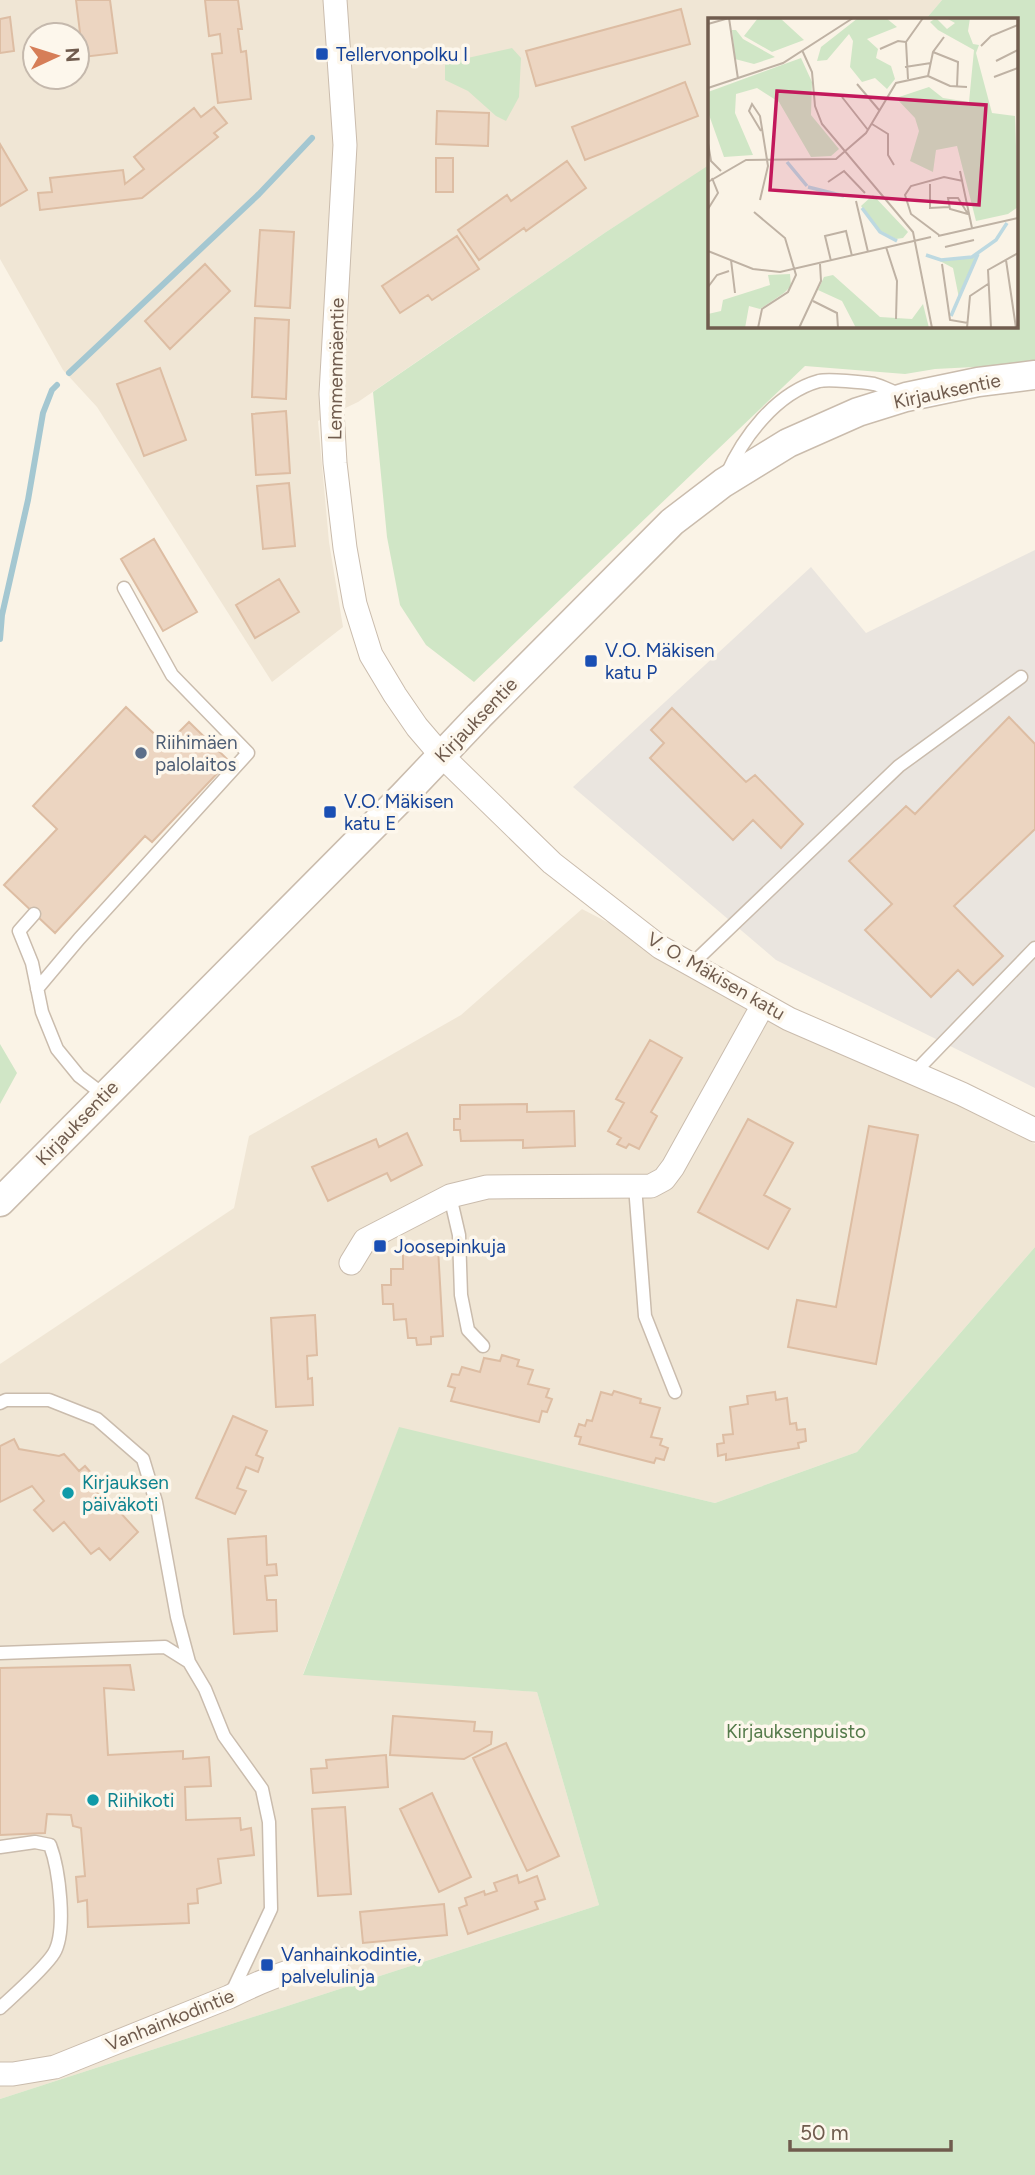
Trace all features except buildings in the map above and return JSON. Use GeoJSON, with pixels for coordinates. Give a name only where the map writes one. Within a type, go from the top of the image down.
{"type":"FeatureCollection","features":[{"type":"Feature","properties":{"kind":"street","name":"Lemmenmäentie"},"geometry":{"type":"LineString","coordinates":[[335,0],[345,166],[331,394],[335,463],[345,548],[355,604],[371,655],[417,727],[441,755]]}},
{"type":"Feature","properties":{"kind":"street","name":"Kirjauksentie"},"geometry":{"type":"LineString","coordinates":[[0,1202],[672,522],[723,483],[788,443],[858,412],[906,397],[978,382],[1035,374]]}},
{"type":"Feature","properties":{"kind":"street","name":"V. O. Mäkisen katu"},"geometry":{"type":"LineString","coordinates":[[441,755],[552,863],[660,947],[800,1024],[914,1073],[1035,1130]]}},
{"type":"Feature","properties":{"kind":"street"},"geometry":{"type":"LineString","coordinates":[[351,1263],[365,1240],[450,1196],[487,1187],[651,1186],[664,1178],[673,1167],[763,1005]]}},
{"type":"Feature","properties":{"kind":"street","name":"Vanhainkodintie"},"geometry":{"type":"LineString","coordinates":[[0,2074],[55,2067],[252,1986],[321,1962],[338,1959]]}},
{"type":"Feature","properties":{"kind":"lane"},"geometry":{"type":"LineString","coordinates":[[723,483],[736,453],[762,417],[798,391],[821,381],[873,384],[906,397]]}},
{"type":"Feature","properties":{"kind":"lane"},"geometry":{"type":"LineString","coordinates":[[37,989],[248,753],[172,676],[124,588]]}},
{"type":"Feature","properties":{"kind":"lane"},"geometry":{"type":"LineString","coordinates":[[690,965],[900,766],[1021,677]]}},
{"type":"Feature","properties":{"kind":"lane"},"geometry":{"type":"LineString","coordinates":[[34,914],[19,931],[32,962],[42,1012],[57,1049],[79,1076],[104,1095]]}},
{"type":"Feature","properties":{"kind":"lane"},"geometry":{"type":"LineString","coordinates":[[914,1073],[1035,948]]}},
{"type":"Feature","properties":{"kind":"lane"},"geometry":{"type":"LineString","coordinates":[[635,1186],[645,1316],[675,1392]]}},
{"type":"Feature","properties":{"kind":"lane"},"geometry":{"type":"LineString","coordinates":[[450,1196],[459,1235],[461,1295],[468,1330],[483,1346]]}},
{"type":"Feature","properties":{"kind":"lane"},"geometry":{"type":"LineString","coordinates":[[0,1403],[6,1400],[49,1400],[97,1419],[143,1459],[156,1503],[177,1617],[189,1662],[205,1689],[224,1736],[262,1789],[269,1822],[271,1909],[229,1997]]}},
{"type":"Feature","properties":{"kind":"lane"},"geometry":{"type":"LineString","coordinates":[[0,1653],[165,1647],[189,1662]]}},
{"type":"Feature","properties":{"kind":"lane"},"geometry":{"type":"LineString","coordinates":[[0,1847],[35,1842],[50,1845],[55,1860],[61,1935],[53,1954],[0,2008]]}},
{"type":"Feature","properties":{"kind":"shaded area"},"geometry":{"type":"Polygon","coordinates":[[[0,0],[942,0],[927,18],[708,18],[708,167],[606,232],[358,402],[318,421],[329,542],[343,627],[272,682],[97,407],[63,370],[0,259],[0,0]]]}},
{"type":"Feature","properties":{"kind":"shaded area"},"geometry":{"type":"Polygon","coordinates":[[[1035,550],[1035,1088],[776,960],[573,787],[811,567],[866,633],[1035,550]]]}},
{"type":"Feature","properties":{"kind":"shaded area"},"geometry":{"type":"Polygon","coordinates":[[[582,909],[1035,1144],[1035,1247],[857,1452],[715,1503],[399,1428],[303,1674],[537,1692],[599,1905],[0,2099],[0,1364],[234,1208],[249,1136],[461,1015],[582,909]]]}},
{"type":"Feature","properties":{"kind":"green space"},"geometry":{"type":"Polygon","coordinates":[[[942,0],[1035,0],[1035,364],[935,369],[905,374],[805,366],[474,682],[426,645],[400,605],[387,537],[373,392],[606,232],[708,166],[708,327],[1018,327],[1018,18],[927,18],[942,0]]]}},
{"type":"Feature","properties":{"kind":"green space"},"geometry":{"type":"Polygon","coordinates":[[[512,48],[521,58],[519,97],[506,121],[496,116],[468,91],[445,80],[445,63],[512,48]]]}},
{"type":"Feature","properties":{"kind":"green space"},"geometry":{"type":"Polygon","coordinates":[[[0,1044],[17,1073],[0,1104],[0,1044]]]}},
{"type":"Feature","properties":{"kind":"green space","name":"Kirjauksenpuisto"},"geometry":{"type":"Polygon","coordinates":[[[1035,1247],[1035,2175],[0,2175],[0,2099],[599,1905],[537,1692],[303,1675],[399,1427],[715,1503],[857,1452],[1035,1247]]]}},
{"type":"Feature","properties":{"kind":"waterway"},"geometry":{"type":"LineString","coordinates":[[69,373],[259,194],[312,138]]}},
{"type":"Feature","properties":{"kind":"waterway"},"geometry":{"type":"LineString","coordinates":[[0,639],[2,615],[28,500],[43,413],[52,390],[57,385]]}},
{"type":"Feature","properties":{"kind":"place","name":"Tellervonpolku I"},"geometry":{"type":"Point","coordinates":[322,54]}},
{"type":"Feature","properties":{"kind":"place","name":"V.O. Mäkisen katu P"},"geometry":{"type":"Point","coordinates":[591,661]}},
{"type":"Feature","properties":{"kind":"place","name":"Riihimäen palolaitos"},"geometry":{"type":"Point","coordinates":[141,753]}},
{"type":"Feature","properties":{"kind":"place","name":"V.O. Mäkisen katu E"},"geometry":{"type":"Point","coordinates":[330,812]}},
{"type":"Feature","properties":{"kind":"place","name":"Joosepinkuja"},"geometry":{"type":"Point","coordinates":[380,1246]}},
{"type":"Feature","properties":{"kind":"place","name":"Kirjauksen päiväkoti"},"geometry":{"type":"Point","coordinates":[68,1493]}},
{"type":"Feature","properties":{"kind":"place","name":"Riihikoti"},"geometry":{"type":"Point","coordinates":[93,1800]}},
{"type":"Feature","properties":{"kind":"place","name":"Vanhainkodintie, palvelulinja"},"geometry":{"type":"Point","coordinates":[267,1965]}}]}
